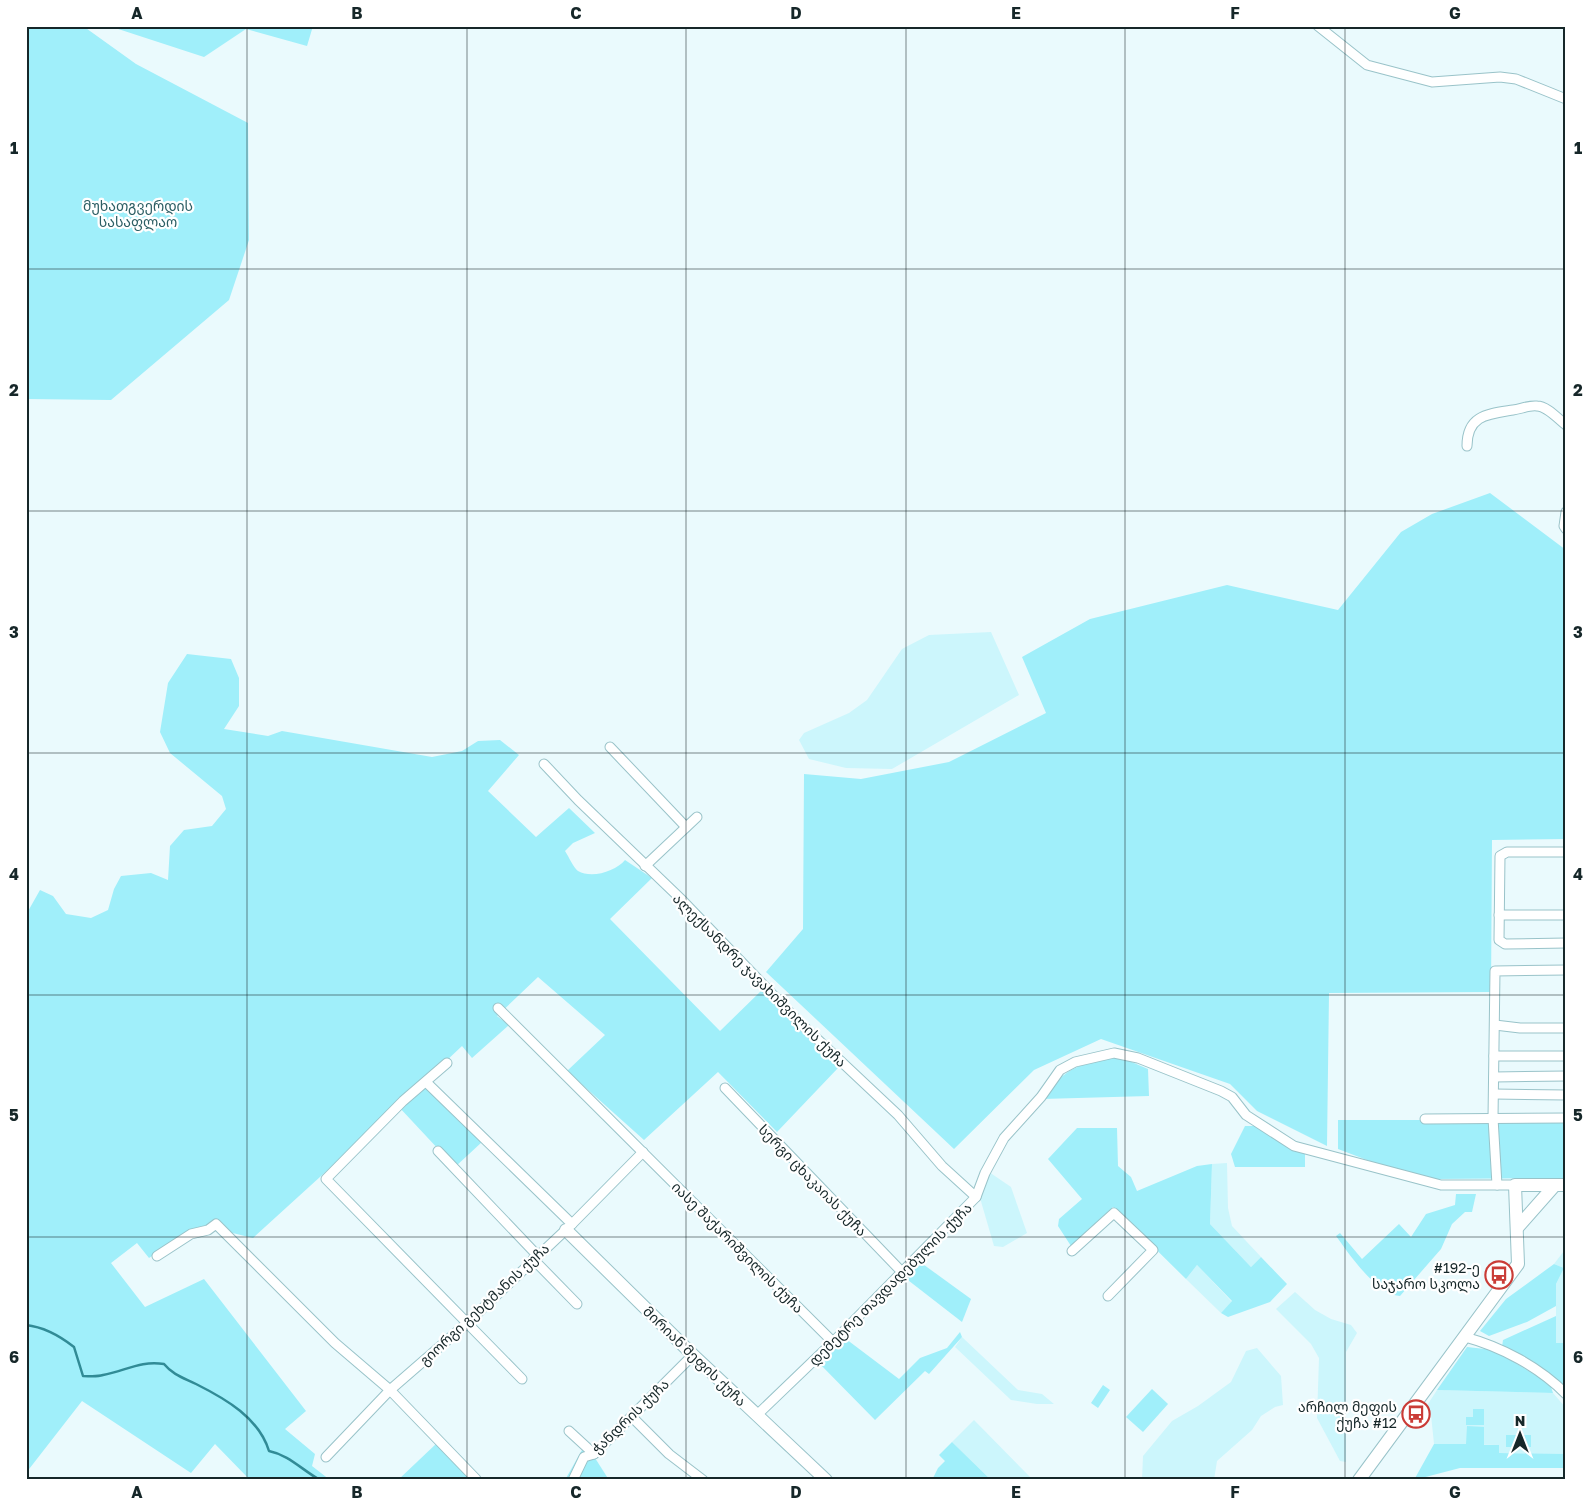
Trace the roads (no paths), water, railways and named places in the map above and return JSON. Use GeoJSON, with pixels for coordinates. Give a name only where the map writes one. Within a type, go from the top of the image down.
{"type":"FeatureCollection","features":[{"type":"Feature","properties":{"kind":"street"},"geometry":{"type":"LineString","coordinates":[[1318,26],[1367,65],[1432,82],[1500,77],[1516,79],[1566,99]]}},
{"type":"Feature","properties":{"kind":"street"},"geometry":{"type":"LineString","coordinates":[[1467,446],[1467,435],[1474,422],[1484,416],[1495,413],[1537,406],[1544,408],[1566,425]]}},
{"type":"Feature","properties":{"kind":"street"},"geometry":{"type":"LineString","coordinates":[[1566,512],[1564,526],[1566,529]]}},
{"type":"Feature","properties":{"kind":"street"},"geometry":{"type":"LineString","coordinates":[[610,747],[686,828]]}},
{"type":"Feature","properties":{"kind":"street","name":"ალექსანდრე ჯავახიშვილის ქუჩა"},"geometry":{"type":"LineString","coordinates":[[544,764],[645,866],[683,901],[797,1020],[898,1115],[942,1166],[976,1197]]}},
{"type":"Feature","properties":{"kind":"street"},"geometry":{"type":"LineString","coordinates":[[645,866],[697,817]]}},
{"type":"Feature","properties":{"kind":"street"},"geometry":{"type":"LineString","coordinates":[[1566,852],[1507,852],[1500,856],[1499,915],[1500,943],[1566,943]]}},
{"type":"Feature","properties":{"kind":"street"},"geometry":{"type":"LineString","coordinates":[[1499,915],[1566,914]]}},
{"type":"Feature","properties":{"kind":"street"},"geometry":{"type":"LineString","coordinates":[[1497,1185],[1494,1118],[1495,971],[1566,970]]}},
{"type":"Feature","properties":{"kind":"street","name":"იასე შაქარიშვილის ქუჩა"},"geometry":{"type":"LineString","coordinates":[[498,1008],[834,1342]]}},
{"type":"Feature","properties":{"kind":"street"},"geometry":{"type":"LineString","coordinates":[[1495,1025],[1520,1028],[1566,1028]]}},
{"type":"Feature","properties":{"kind":"street","name":"დემეტრე თავდადებულის ქუჩა"},"geometry":{"type":"LineString","coordinates":[[757,1416],[834,1342],[976,1197],[985,1173],[1004,1138],[1041,1096],[1060,1070],[1075,1062],[1114,1053],[1138,1058],[1234,1096],[1246,1115],[1294,1146],[1441,1185],[1561,1185]]}},
{"type":"Feature","properties":{"kind":"street"},"geometry":{"type":"LineString","coordinates":[[1494,1056],[1566,1056]]}},
{"type":"Feature","properties":{"kind":"street"},"geometry":{"type":"LineString","coordinates":[[447,1063],[402,1101],[326,1179],[466,1324],[522,1378]]}},
{"type":"Feature","properties":{"kind":"street"},"geometry":{"type":"LineString","coordinates":[[1494,1077],[1566,1076]]}},
{"type":"Feature","properties":{"kind":"street"},"geometry":{"type":"LineString","coordinates":[[426,1082],[569,1227]]}},
{"type":"Feature","properties":{"kind":"street","name":"სერგი ცხაკაიას ქუჩა"},"geometry":{"type":"LineString","coordinates":[[725,1088],[902,1272]]}},
{"type":"Feature","properties":{"kind":"street"},"geometry":{"type":"LineString","coordinates":[[1494,1094],[1566,1094]]}},
{"type":"Feature","properties":{"kind":"street"},"geometry":{"type":"LineString","coordinates":[[1425,1118],[1566,1118]]}},
{"type":"Feature","properties":{"kind":"street"},"geometry":{"type":"LineString","coordinates":[[438,1150],[576,1304]]}},
{"type":"Feature","properties":{"kind":"street","name":"გიორგი გეხტმანის ქუჩა"},"geometry":{"type":"LineString","coordinates":[[326,1457],[390,1390],[466,1324],[569,1227],[643,1152]]}},
{"type":"Feature","properties":{"kind":"street"},"geometry":{"type":"LineString","coordinates":[[1359,1480],[1518,1264],[1515,1185]]}},
{"type":"Feature","properties":{"kind":"street"},"geometry":{"type":"LineString","coordinates":[[1517,1228],[1561,1185]]}},
{"type":"Feature","properties":{"kind":"street"},"geometry":{"type":"LineString","coordinates":[[1072,1251],[1114,1213],[1153,1250],[1108,1296]]}},
{"type":"Feature","properties":{"kind":"street"},"geometry":{"type":"LineString","coordinates":[[157,1256],[185,1237],[208,1230],[216,1224],[335,1343],[390,1390],[476,1480]]}},
{"type":"Feature","properties":{"kind":"street","name":"მირიან მეფის ქუჩა"},"geometry":{"type":"LineString","coordinates":[[569,1227],[693,1355],[826,1480]]}},
{"type":"Feature","properties":{"kind":"street"},"geometry":{"type":"LineString","coordinates":[[1465,1337],[1487,1343],[1536,1369],[1566,1394]]}},
{"type":"Feature","properties":{"kind":"street","name":"ჭანდრის ქუჩა"},"geometry":{"type":"LineString","coordinates":[[573,1480],[584,1457],[594,1454],[693,1355]]}},
{"type":"Feature","properties":{"kind":"street"},"geometry":{"type":"LineString","coordinates":[[632,1417],[669,1454],[703,1480]]}},
{"type":"Feature","properties":{"kind":"street"},"geometry":{"type":"LineString","coordinates":[[569,1431],[594,1454]]}},
{"type":"Feature","properties":{"kind":"waterway"},"geometry":{"type":"LineString","coordinates":[[26,1325],[51,1333],[74,1347],[83,1376],[101,1376],[148,1363],[164,1364],[175,1374],[230,1403],[258,1429],[269,1451],[289,1459],[320,1480]]}},
{"type":"Feature","properties":{"kind":"place","name":"#192-ე საჯარო სკოლა"},"geometry":{"type":"Point","coordinates":[1499,1275]}},
{"type":"Feature","properties":{"kind":"place","name":"არჩილ მეფის ქუჩა #12"},"geometry":{"type":"Point","coordinates":[1416,1414]}},
{"type":"Feature","properties":{"kind":"park label","name":"მუხათგვერდის სასაფლაო"},"geometry":{"type":"Point","coordinates":[138,214]}}]}
